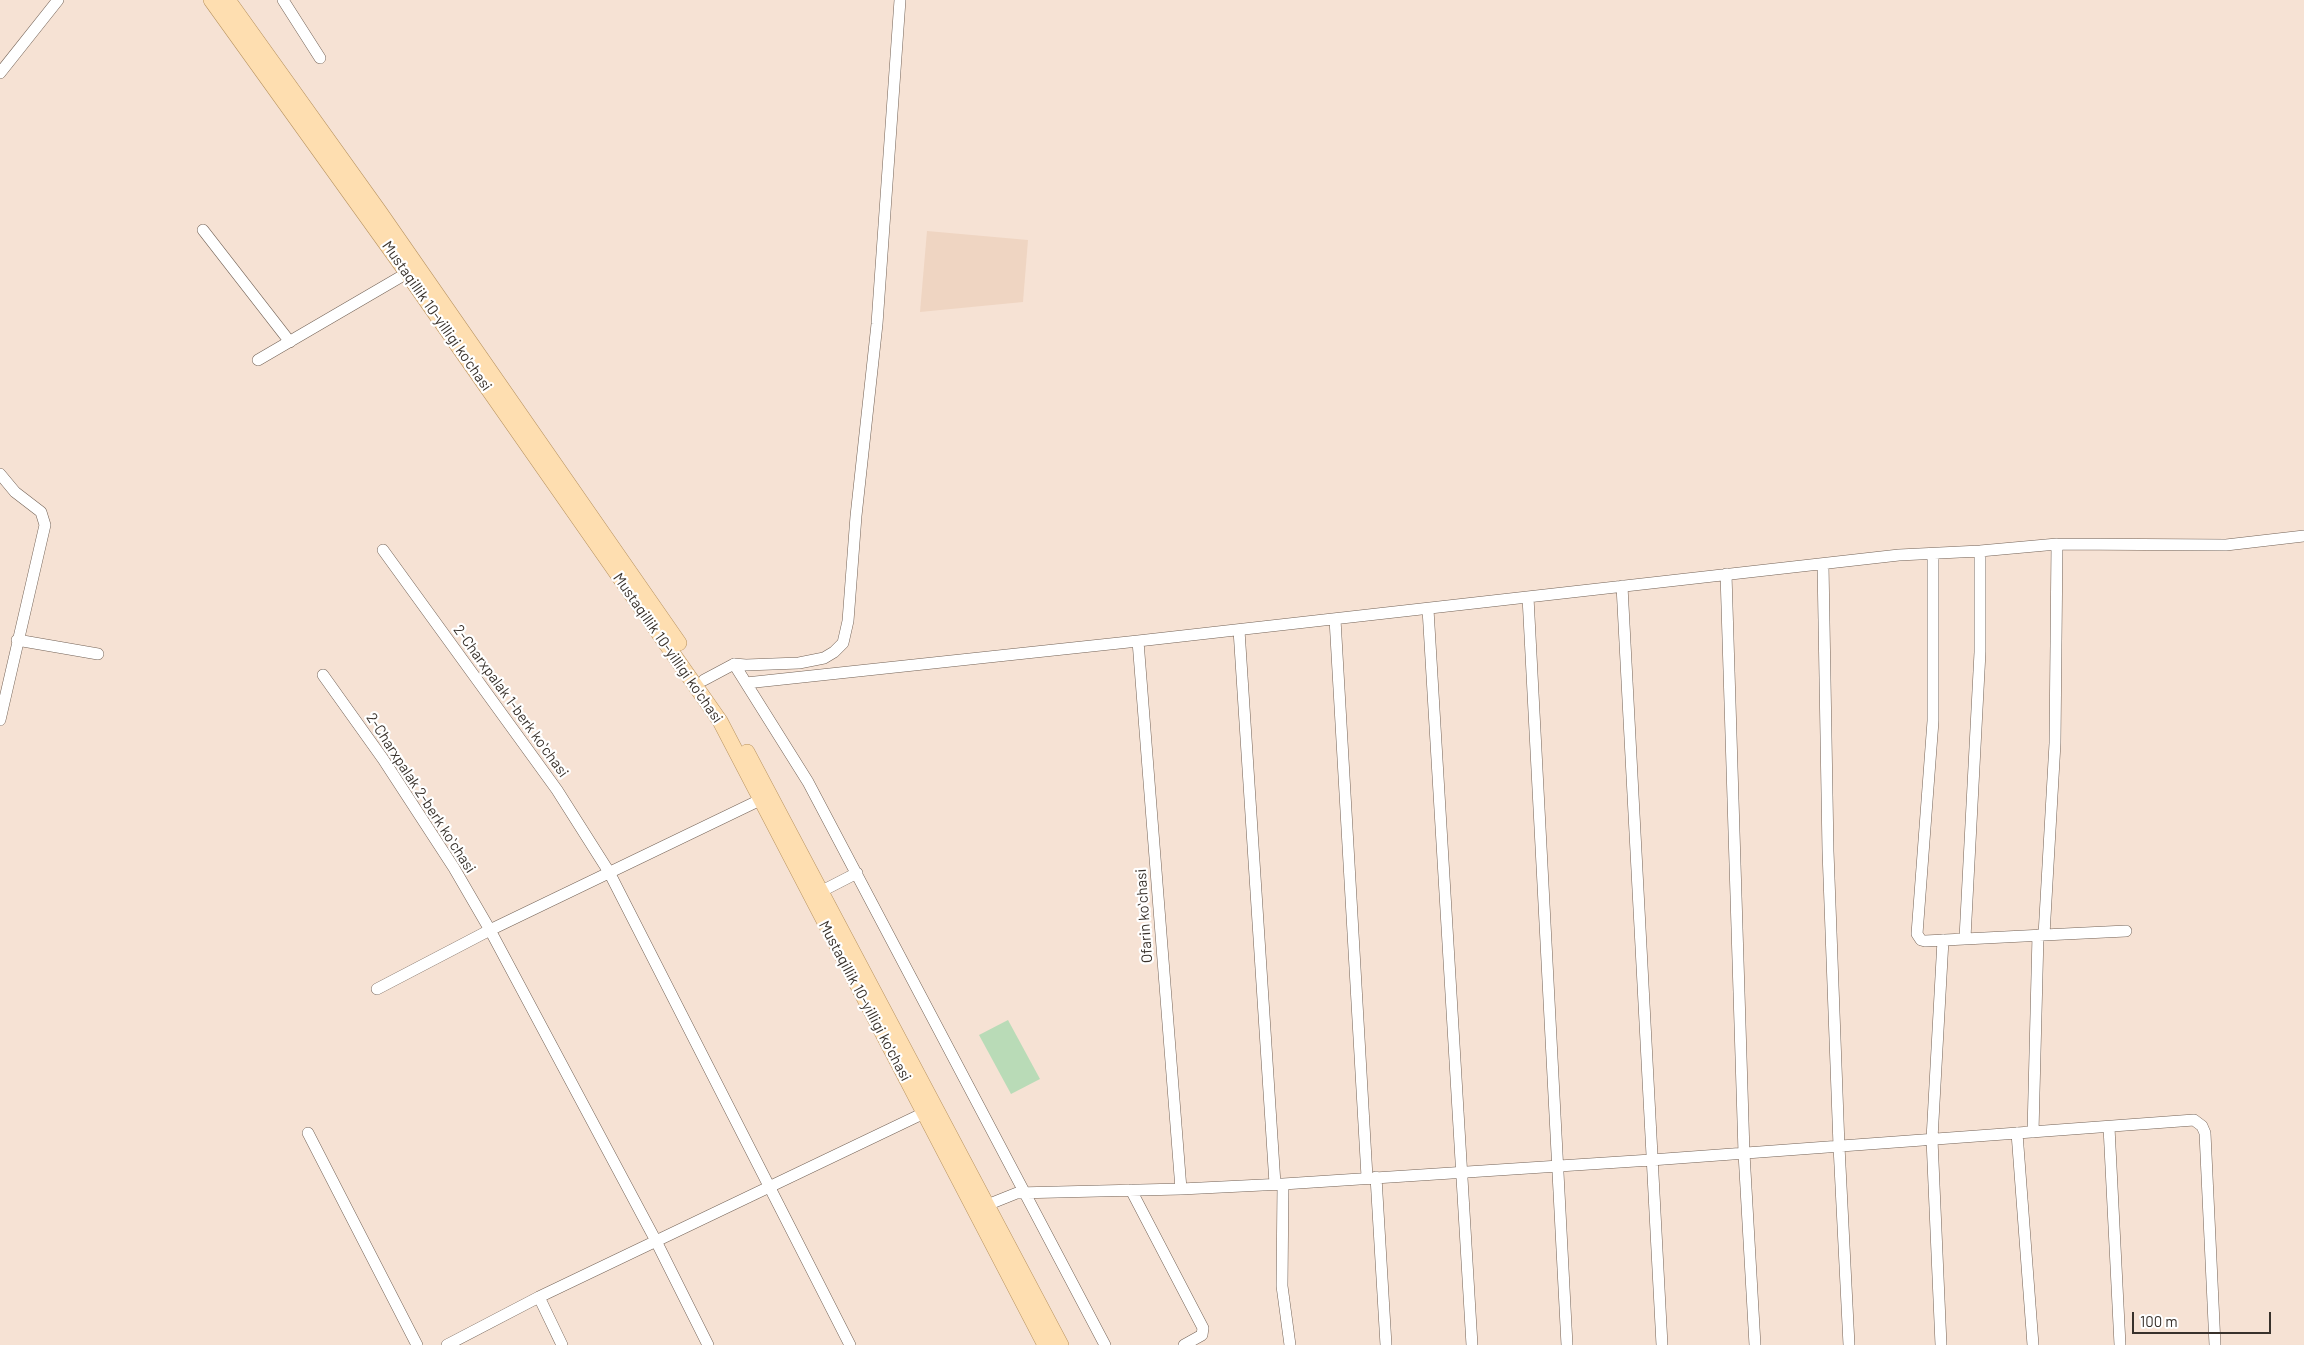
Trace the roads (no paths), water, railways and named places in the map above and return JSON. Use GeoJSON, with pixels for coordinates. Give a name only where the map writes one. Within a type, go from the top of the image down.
{"type":"FeatureCollection","features":[{"type":"Feature","properties":{"kind":"main road","name":"Mustaqillik 10-yilligi ko'chasi"},"geometry":{"type":"LineString","coordinates":[[211,0],[412,270],[730,718],[825,889],[992,1203],[1060,1345]]}},
{"type":"Feature","properties":{"kind":"main road","name":"Mustaqillik 10-yilligi ko'chasi"},"geometry":{"type":"LineString","coordinates":[[228,0],[720,721],[1046,1345]]}},
{"type":"Feature","properties":{"kind":"street"},"geometry":{"type":"LineString","coordinates":[[0,73],[58,0]]}},
{"type":"Feature","properties":{"kind":"street"},"geometry":{"type":"LineString","coordinates":[[283,0],[320,58]]}},
{"type":"Feature","properties":{"kind":"street"},"geometry":{"type":"LineString","coordinates":[[704,680],[734,664],[746,666],[799,663],[824,658],[843,643],[846,630],[878,314],[900,0]]}},
{"type":"Feature","properties":{"kind":"street"},"geometry":{"type":"LineString","coordinates":[[204,230],[290,342]]}},
{"type":"Feature","properties":{"kind":"street"},"geometry":{"type":"LineString","coordinates":[[258,360],[412,270]]}},
{"type":"Feature","properties":{"kind":"street"},"geometry":{"type":"LineString","coordinates":[[0,474],[15,492],[41,512],[45,525],[0,720]]}},
{"type":"Feature","properties":{"kind":"street"},"geometry":{"type":"LineString","coordinates":[[746,682],[1239,630],[1899,555],[1980,551],[2057,544],[2226,544],[2304,536]]}},
{"type":"Feature","properties":{"kind":"street"},"geometry":{"type":"LineString","coordinates":[[2033,1132],[2041,935],[2055,743],[2057,544]]}},
{"type":"Feature","properties":{"kind":"street","name":"2-Charxpalak 1-berk koʻchasi"},"geometry":{"type":"LineString","coordinates":[[383,550],[557,790],[609,872],[850,1345]]}},
{"type":"Feature","properties":{"kind":"street"},"geometry":{"type":"LineString","coordinates":[[1965,938],[1980,652],[1980,551]]}},
{"type":"Feature","properties":{"kind":"street"},"geometry":{"type":"LineString","coordinates":[[1933,554],[1933,722],[1917,931],[1921,940],[1925,942],[1965,938],[2126,931]]}},
{"type":"Feature","properties":{"kind":"street"},"geometry":{"type":"LineString","coordinates":[[1822,564],[1828,851],[1839,1146],[1849,1345]]}},
{"type":"Feature","properties":{"kind":"street"},"geometry":{"type":"LineString","coordinates":[[1726,574],[1744,1153],[1755,1345]]}},
{"type":"Feature","properties":{"kind":"street"},"geometry":{"type":"LineString","coordinates":[[1622,586],[1662,1345]]}},
{"type":"Feature","properties":{"kind":"street"},"geometry":{"type":"LineString","coordinates":[[1528,597],[1567,1345]]}},
{"type":"Feature","properties":{"kind":"street"},"geometry":{"type":"LineString","coordinates":[[1428,609],[1472,1345]]}},
{"type":"Feature","properties":{"kind":"street"},"geometry":{"type":"LineString","coordinates":[[1335,619],[1371,1177],[1386,1345]]}},
{"type":"Feature","properties":{"kind":"street"},"geometry":{"type":"LineString","coordinates":[[1239,630],[1279,1184],[1282,1286],[1290,1345]]}},
{"type":"Feature","properties":{"kind":"street"},"geometry":{"type":"LineString","coordinates":[[17,640],[98,654]]}},
{"type":"Feature","properties":{"kind":"street","name":"Ofarin koʻchasi"},"geometry":{"type":"LineString","coordinates":[[1138,641],[1181,1189]]}},
{"type":"Feature","properties":{"kind":"street"},"geometry":{"type":"LineString","coordinates":[[734,664],[808,782],[1021,1193],[1105,1345]]}},
{"type":"Feature","properties":{"kind":"street","name":"2-Charxpalak 2-berk koʻchasi"},"geometry":{"type":"LineString","coordinates":[[323,675],[383,758],[454,868],[490,930],[656,1241],[708,1345]]}},
{"type":"Feature","properties":{"kind":"street"},"geometry":{"type":"LineString","coordinates":[[377,989],[490,930],[760,800]]}},
{"type":"Feature","properties":{"kind":"street"},"geometry":{"type":"LineString","coordinates":[[825,889],[856,873]]}},
{"type":"Feature","properties":{"kind":"street"},"geometry":{"type":"LineString","coordinates":[[1942,1345],[1932,1139],[1943,940]]}},
{"type":"Feature","properties":{"kind":"street"},"geometry":{"type":"LineString","coordinates":[[447,1345],[539,1297],[924,1113]]}},
{"type":"Feature","properties":{"kind":"street"},"geometry":{"type":"LineString","coordinates":[[992,1203],[1021,1193],[1181,1189],[1279,1184],[1651,1160],[2194,1120],[2202,1126],[2205,1133],[2215,1345]]}},
{"type":"Feature","properties":{"kind":"street"},"geometry":{"type":"LineString","coordinates":[[2108,1127],[2120,1345]]}},
{"type":"Feature","properties":{"kind":"street"},"geometry":{"type":"LineString","coordinates":[[2017,1133],[2033,1345]]}},
{"type":"Feature","properties":{"kind":"street"},"geometry":{"type":"LineString","coordinates":[[308,1134],[418,1345]]}},
{"type":"Feature","properties":{"kind":"street"},"geometry":{"type":"LineString","coordinates":[[1131,1190],[1203,1328],[1202,1335],[1184,1345]]}},
{"type":"Feature","properties":{"kind":"street"},"geometry":{"type":"LineString","coordinates":[[539,1297],[562,1345]]}}]}
